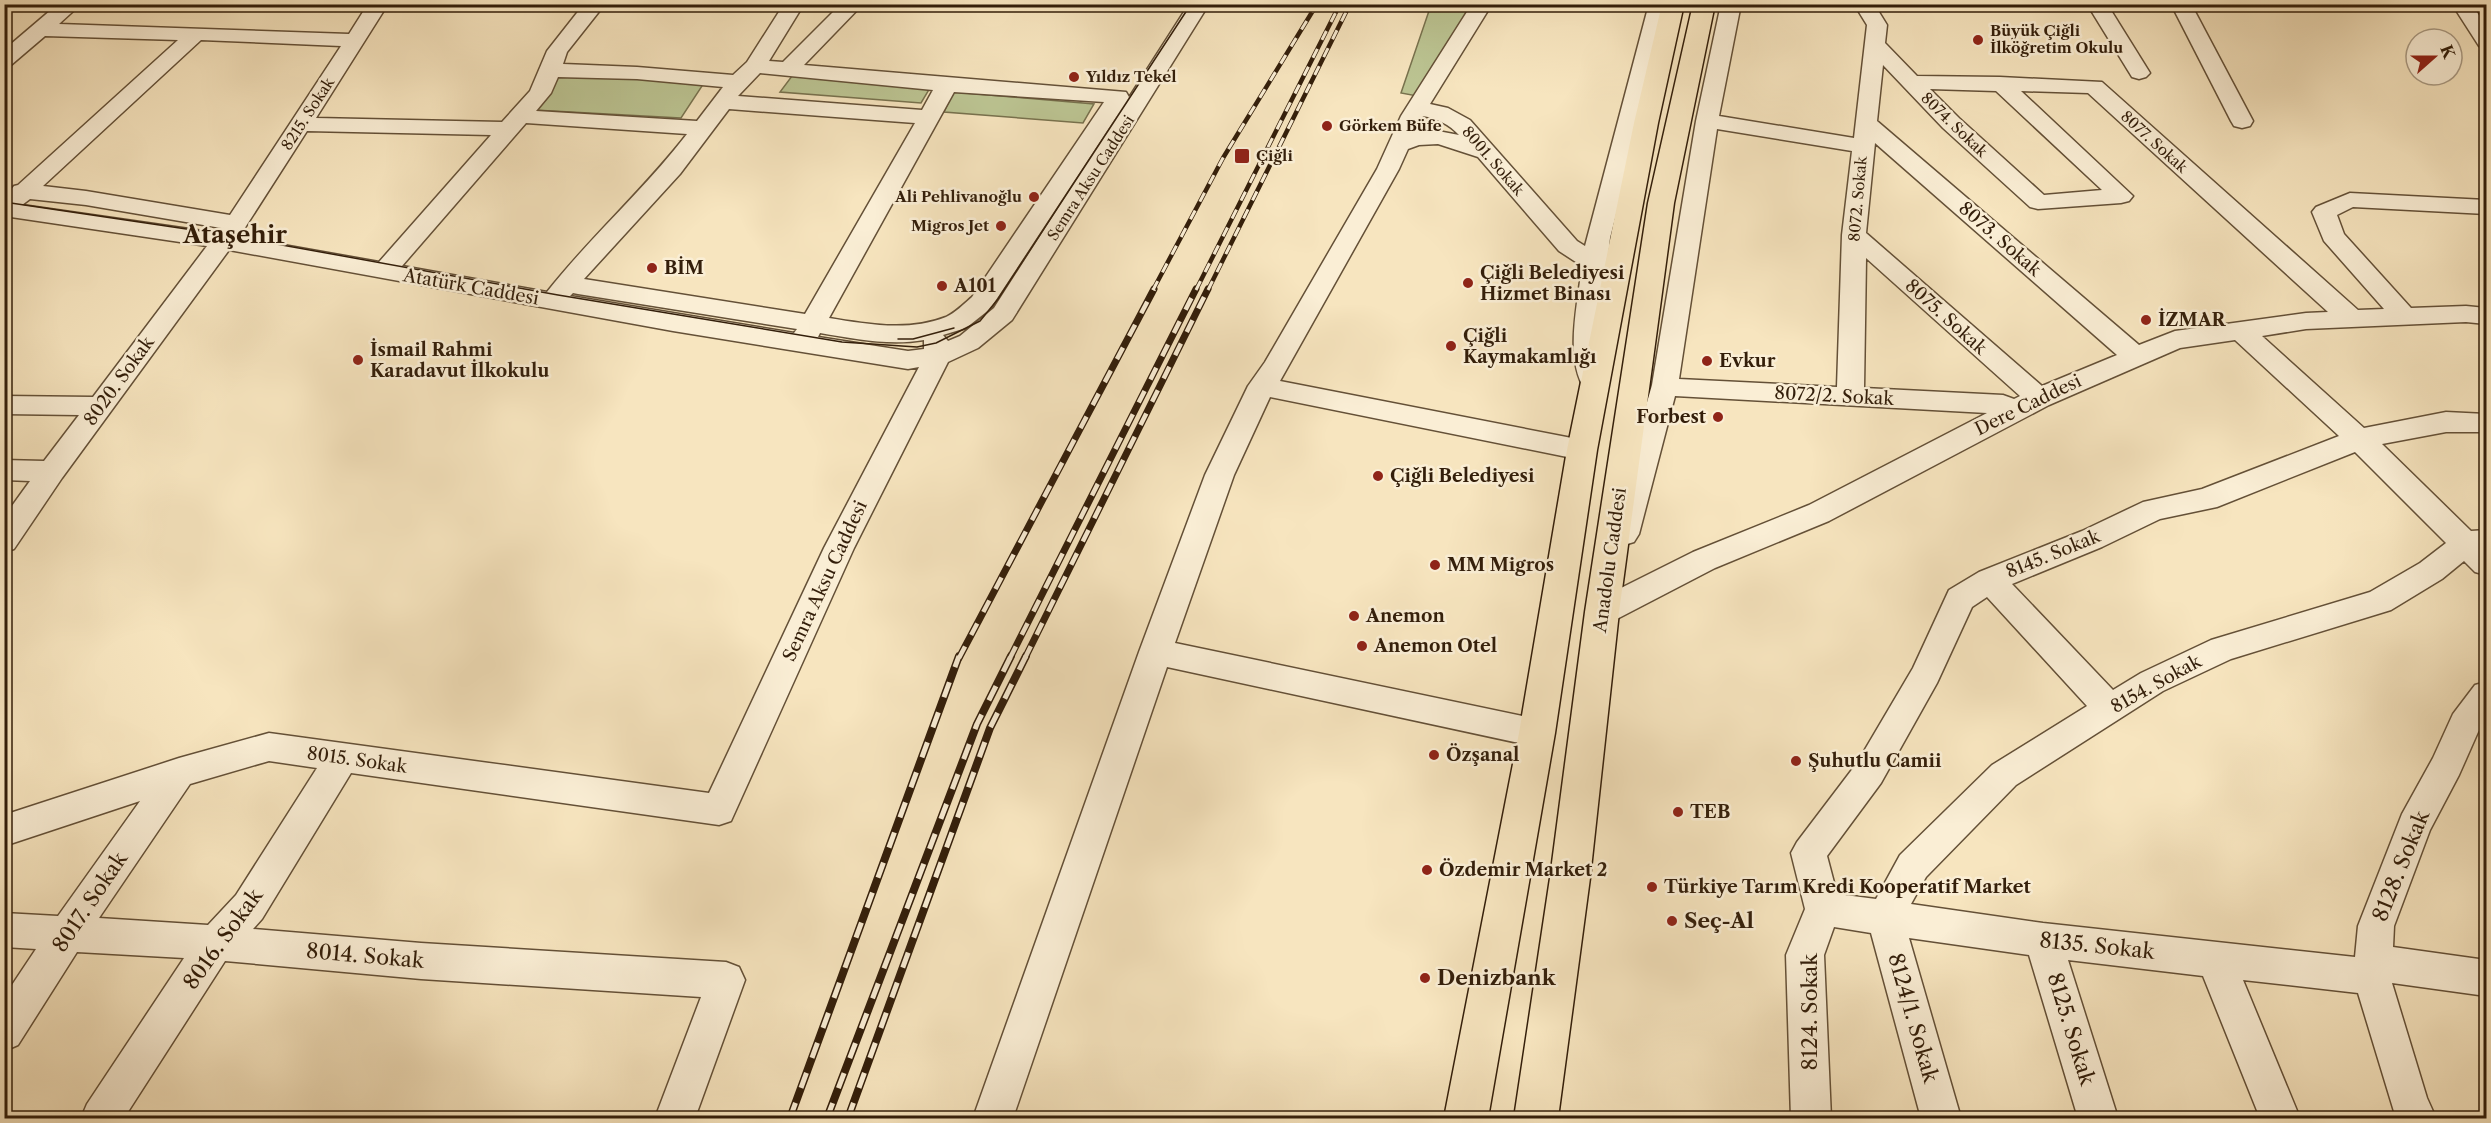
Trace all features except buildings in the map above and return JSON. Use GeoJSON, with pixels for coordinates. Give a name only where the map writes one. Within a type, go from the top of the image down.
{"type":"FeatureCollection","features":[{"type":"Feature","properties":{"kind":"highway"},"geometry":{"type":"LineString","coordinates":[[1466,1119],[1516,857],[1594,384],[1646,123],[1673,4]]}},
{"type":"Feature","properties":{"kind":"highway","name":"Anadolu Caddesi"},"geometry":{"type":"LineString","coordinates":[[1536,1119],[1570,878],[1602,612],[1661,203],[1704,4]]}},
{"type":"Feature","properties":{"kind":"street"},"geometry":{"type":"LineString","coordinates":[[4,62],[71,4]]}},
{"type":"Feature","properties":{"kind":"street","name":"8215. Sokak"},"geometry":{"type":"LineString","coordinates":[[229,232],[378,4]]}},
{"type":"Feature","properties":{"kind":"street"},"geometry":{"type":"LineString","coordinates":[[566,4],[595,5]]}},
{"type":"Feature","properties":{"kind":"street"},"geometry":{"type":"LineString","coordinates":[[560,293],[591,254],[672,169],[738,82],[755,66],[794,4]]}},
{"type":"Feature","properties":{"kind":"street"},"geometry":{"type":"LineString","coordinates":[[788,69],[853,4]]}},
{"type":"Feature","properties":{"kind":"street","name":"Semra Aksu Caddesi"},"geometry":{"type":"LineString","coordinates":[[719,810],[935,343],[981,303],[1178,4]]}},
{"type":"Feature","properties":{"kind":"street","name":"Semra Aksu Caddesi"},"geometry":{"type":"LineString","coordinates":[[935,343],[969,342],[1004,314],[1199,4]]}},
{"type":"Feature","properties":{"kind":"street"},"geometry":{"type":"LineString","coordinates":[[993,1119],[1155,652],[1238,430],[1261,386],[1276,366],[1388,169],[1417,108],[1482,4]]}},
{"type":"Feature","properties":{"kind":"street"},"geometry":{"type":"LineString","coordinates":[[1594,384],[1586,342],[1600,226],[1659,4]]}},
{"type":"Feature","properties":{"kind":"street"},"geometry":{"type":"LineString","coordinates":[[1602,612],[1665,385],[1707,121],[1731,4]]}},
{"type":"Feature","properties":{"kind":"street","name":"8072. Sokak"},"geometry":{"type":"LineString","coordinates":[[1850,397],[1854,235],[1876,25],[1864,4]]}},
{"type":"Feature","properties":{"kind":"street"},"geometry":{"type":"LineString","coordinates":[[2097,4],[2139,73]]}},
{"type":"Feature","properties":{"kind":"street"},"geometry":{"type":"LineString","coordinates":[[2181,4],[2242,121]]}},
{"type":"Feature","properties":{"kind":"street"},"geometry":{"type":"LineString","coordinates":[[2462,4],[2487,42]]}},
{"type":"Feature","properties":{"kind":"street"},"geometry":{"type":"LineString","coordinates":[[392,263],[540,93],[551,70],[556,51],[595,5]]}},
{"type":"Feature","properties":{"kind":"street"},"geometry":{"type":"LineString","coordinates":[[41,30],[355,40]]}},
{"type":"Feature","properties":{"kind":"street"},"geometry":{"type":"LineString","coordinates":[[5,209],[15,190],[196,34]]}},
{"type":"Feature","properties":{"kind":"street","name":"8074. Sokak"},"geometry":{"type":"LineString","coordinates":[[1875,43],[1951,123],[2038,202],[2121,196],[2000,83]]}},
{"type":"Feature","properties":{"kind":"street"},"geometry":{"type":"LineString","coordinates":[[755,66],[947,85],[1118,97]]}},
{"type":"Feature","properties":{"kind":"street"},"geometry":{"type":"LineString","coordinates":[[551,70],[637,73],[738,82]]}},
{"type":"Feature","properties":{"kind":"street","name":"8077. Sokak"},"geometry":{"type":"LineString","coordinates":[[1910,82],[2094,87],[2352,319]]}},
{"type":"Feature","properties":{"kind":"street"},"geometry":{"type":"LineString","coordinates":[[808,334],[947,85]]}},
{"type":"Feature","properties":{"kind":"street"},"geometry":{"type":"LineString","coordinates":[[725,102],[929,117]]}},
{"type":"Feature","properties":{"kind":"street","name":"8001. Sokak"},"geometry":{"type":"LineString","coordinates":[[1417,108],[1440,112],[1462,125],[1568,246],[1595,263]]}},
{"type":"Feature","properties":{"kind":"street"},"geometry":{"type":"LineString","coordinates":[[1707,121],[1864,134]]}},
{"type":"Feature","properties":{"kind":"street"},"geometry":{"type":"LineString","coordinates":[[301,124],[512,123],[704,128]]}},
{"type":"Feature","properties":{"kind":"street","name":"8073. Sokak"},"geometry":{"type":"LineString","coordinates":[[1864,134],[2135,356]]}},
{"type":"Feature","properties":{"kind":"street"},"geometry":{"type":"LineString","coordinates":[[1398,145],[1415,137],[1438,137],[1462,142],[1489,155]]}},
{"type":"Feature","properties":{"kind":"street","name":"Atatürk Caddesi"},"geometry":{"type":"LineString","coordinates":[[15,190],[86,198],[229,232],[392,263],[808,334],[908,360],[935,343]]}},
{"type":"Feature","properties":{"kind":"street"},"geometry":{"type":"LineString","coordinates":[[2405,317],[2333,236],[2324,212],[2350,200],[2487,207]]}},
{"type":"Feature","properties":{"kind":"street","name":"Atatürk Caddesi"},"geometry":{"type":"LineString","coordinates":[[5,209],[229,232]]}},
{"type":"Feature","properties":{"kind":"street","name":"8020. Sokak"},"geometry":{"type":"LineString","coordinates":[[4,541],[52,471],[229,232]]}},
{"type":"Feature","properties":{"kind":"street","name":"8075. Sokak"},"geometry":{"type":"LineString","coordinates":[[1854,235],[2039,398]]}},
{"type":"Feature","properties":{"kind":"street","name":"Dere Caddesi"},"geometry":{"type":"LineString","coordinates":[[1602,612],[1704,560],[1819,513],[2039,398],[2175,340],[2306,321],[2487,316]]}},
{"type":"Feature","properties":{"kind":"street"},"geometry":{"type":"LineString","coordinates":[[2240,330],[2480,549]]}},
{"type":"Feature","properties":{"kind":"street","name":"8072/2. Sokak"},"geometry":{"type":"LineString","coordinates":[[1665,385],[1686,389],[2003,404]]}},
{"type":"Feature","properties":{"kind":"street"},"geometry":{"type":"LineString","coordinates":[[1261,386],[1582,450]]}},
{"type":"Feature","properties":{"kind":"street"},"geometry":{"type":"LineString","coordinates":[[4,405],[100,406]]}},
{"type":"Feature","properties":{"kind":"street","name":"8145. Sokak"},"geometry":{"type":"LineString","coordinates":[[1823,909],[1809,853],[1869,773],[1926,674],[1960,599],[1989,580],[2092,539],[2153,510],[2208,500],[2358,439],[2446,422],[2487,423]]}},
{"type":"Feature","properties":{"kind":"street"},"geometry":{"type":"LineString","coordinates":[[4,471],[52,471]]}},
{"type":"Feature","properties":{"kind":"street","name":"8154. Sokak"},"geometry":{"type":"LineString","coordinates":[[1885,918],[1913,866],[2004,776],[2152,682],[2222,649],[2380,601],[2430,571],[2480,549]]}},
{"type":"Feature","properties":{"kind":"street"},"geometry":{"type":"LineString","coordinates":[[1989,580],[2111,709]]}},
{"type":"Feature","properties":{"kind":"street"},"geometry":{"type":"LineString","coordinates":[[1155,652],[1537,733]]}},
{"type":"Feature","properties":{"kind":"street","name":"8128. Sokak"},"geometry":{"type":"LineString","coordinates":[[2416,1119],[2409,1103],[2373,970],[2376,926],[2414,825],[2447,765],[2465,724],[2487,695]]}},
{"type":"Feature","properties":{"kind":"street","name":"8015. Sokak"},"geometry":{"type":"LineString","coordinates":[[4,831],[179,773],[269,747],[719,810]]}},
{"type":"Feature","properties":{"kind":"street","name":"8016. Sokak"},"geometry":{"type":"LineString","coordinates":[[100,1119],[216,943],[249,907],[342,758]]}},
{"type":"Feature","properties":{"kind":"street","name":"8017. Sokak"},"geometry":{"type":"LineString","coordinates":[[4,1032],[68,934],[179,773]]}},
{"type":"Feature","properties":{"kind":"street","name":"8135. Sokak"},"geometry":{"type":"LineString","coordinates":[[1823,909],[2043,940],[2215,959],[2487,978]]}},
{"type":"Feature","properties":{"kind":"street","name":"8124. Sokak"},"geometry":{"type":"LineString","coordinates":[[1811,1119],[1805,955],[1823,909]]}},
{"type":"Feature","properties":{"kind":"street","name":"8124/1. Sokak"},"geometry":{"type":"LineString","coordinates":[[1885,918],[1941,1119]]}},
{"type":"Feature","properties":{"kind":"street","name":"8014. Sokak"},"geometry":{"type":"LineString","coordinates":[[4,930],[216,943],[421,961],[726,980],[675,1119]]}},
{"type":"Feature","properties":{"kind":"street","name":"8125. Sokak"},"geometry":{"type":"LineString","coordinates":[[2043,940],[2098,1119]]}},
{"type":"Feature","properties":{"kind":"street"},"geometry":{"type":"LineString","coordinates":[[2215,959],[2280,1119]]}},
{"type":"Feature","properties":{"kind":"green space"},"geometry":{"type":"Polygon","coordinates":[[[1431,5],[1473,5],[1417,96],[1401,93],[1431,5]]]}},
{"type":"Feature","properties":{"kind":"green space"},"geometry":{"type":"Polygon","coordinates":[[[558,74],[704,83],[681,118],[534,110],[558,74]]]}},
{"type":"Feature","properties":{"kind":"green space"},"geometry":{"type":"Polygon","coordinates":[[[792,76],[930,88],[921,103],[780,92],[792,76]]]}},
{"type":"Feature","properties":{"kind":"green space"},"geometry":{"type":"Polygon","coordinates":[[[953,92],[1094,104],[1083,123],[944,112],[953,92]]]}},
{"type":"Feature","properties":{"kind":"tram line"},"geometry":{"type":"LineString","coordinates":[[4,202],[227,235],[558,295],[842,342],[917,347],[936,343],[980,321],[998,299],[1191,4]]}},
{"type":"Feature","properties":{"kind":"tram line"},"geometry":{"type":"LineString","coordinates":[[898,339],[913,339],[954,328]]}},
{"type":"Feature","properties":{"kind":"railway"},"geometry":{"type":"LineString","coordinates":[[1153,290],[1223,158],[1317,4]]}},
{"type":"Feature","properties":{"kind":"railway"},"geometry":{"type":"LineString","coordinates":[[1196,290],[1340,4]]}},
{"type":"Feature","properties":{"kind":"railway"},"geometry":{"type":"LineString","coordinates":[[1208,290],[1350,4]]}},
{"type":"Feature","properties":{"kind":"railway"},"geometry":{"type":"LineString","coordinates":[[959,658],[1154,289]]}},
{"type":"Feature","properties":{"kind":"railway"},"geometry":{"type":"LineString","coordinates":[[1010,658],[1196,289]]}},
{"type":"Feature","properties":{"kind":"railway"},"geometry":{"type":"LineString","coordinates":[[1025,658],[1208,289]]}},
{"type":"Feature","properties":{"kind":"railway"},"geometry":{"type":"LineString","coordinates":[[790,1118],[959,656]]}},
{"type":"Feature","properties":{"kind":"railway"},"geometry":{"type":"LineString","coordinates":[[827,1118],[977,724],[1010,658]]}},
{"type":"Feature","properties":{"kind":"railway"},"geometry":{"type":"LineString","coordinates":[[848,1118],[990,728],[1025,658]]}},
{"type":"Feature","properties":{"kind":"place","name":"Büyük Çiğli İlköğretim Okulu"},"geometry":{"type":"Point","coordinates":[1978,40]}},
{"type":"Feature","properties":{"kind":"place","name":"Yıldız Tekel"},"geometry":{"type":"Point","coordinates":[1074,77]}},
{"type":"Feature","properties":{"kind":"place","name":"Görkem Büfe"},"geometry":{"type":"Point","coordinates":[1327,126]}},
{"type":"Feature","properties":{"kind":"place","name":"Çiğli"},"geometry":{"type":"Point","coordinates":[1242,156]}},
{"type":"Feature","properties":{"kind":"place","name":"Ali Pehlivanoğlu"},"geometry":{"type":"Point","coordinates":[1034,197]}},
{"type":"Feature","properties":{"kind":"place","name":"Migros Jet"},"geometry":{"type":"Point","coordinates":[1001,226]}},
{"type":"Feature","properties":{"kind":"place","name":"BİM"},"geometry":{"type":"Point","coordinates":[652,268]}},
{"type":"Feature","properties":{"kind":"place","name":"Çiğli Belediyesi Hizmet Binası"},"geometry":{"type":"Point","coordinates":[1468,283]}},
{"type":"Feature","properties":{"kind":"place","name":"A101"},"geometry":{"type":"Point","coordinates":[942,286]}},
{"type":"Feature","properties":{"kind":"place","name":"İZMAR"},"geometry":{"type":"Point","coordinates":[2146,320]}},
{"type":"Feature","properties":{"kind":"place","name":"Çiğli Kaymakamlığı"},"geometry":{"type":"Point","coordinates":[1451,346]}},
{"type":"Feature","properties":{"kind":"place","name":"İsmail Rahmi Karadavut İlkokulu"},"geometry":{"type":"Point","coordinates":[358,360]}},
{"type":"Feature","properties":{"kind":"place","name":"Evkur"},"geometry":{"type":"Point","coordinates":[1707,361]}},
{"type":"Feature","properties":{"kind":"place","name":"Forbest"},"geometry":{"type":"Point","coordinates":[1718,417]}},
{"type":"Feature","properties":{"kind":"place","name":"Çiğli Belediyesi"},"geometry":{"type":"Point","coordinates":[1378,476]}},
{"type":"Feature","properties":{"kind":"place","name":"MM Migros"},"geometry":{"type":"Point","coordinates":[1435,565]}},
{"type":"Feature","properties":{"kind":"place","name":"Anemon"},"geometry":{"type":"Point","coordinates":[1354,616]}},
{"type":"Feature","properties":{"kind":"place","name":"Anemon Otel"},"geometry":{"type":"Point","coordinates":[1362,646]}},
{"type":"Feature","properties":{"kind":"place","name":"Özşanal"},"geometry":{"type":"Point","coordinates":[1434,755]}},
{"type":"Feature","properties":{"kind":"place","name":"Şuhutlu Camii"},"geometry":{"type":"Point","coordinates":[1796,761]}},
{"type":"Feature","properties":{"kind":"place","name":"TEB"},"geometry":{"type":"Point","coordinates":[1678,812]}},
{"type":"Feature","properties":{"kind":"place","name":"Özdemir Market 2"},"geometry":{"type":"Point","coordinates":[1427,870]}},
{"type":"Feature","properties":{"kind":"place","name":"Türkiye Tarım Kredi Kooperatif Market"},"geometry":{"type":"Point","coordinates":[1652,887]}},
{"type":"Feature","properties":{"kind":"place","name":"Seç-Al"},"geometry":{"type":"Point","coordinates":[1672,921]}},
{"type":"Feature","properties":{"kind":"place","name":"Denizbank"},"geometry":{"type":"Point","coordinates":[1425,978]}},
{"type":"Feature","properties":{"kind":"district","name":"Ataşehir"},"geometry":{"type":"Point","coordinates":[235,235]}}]}
